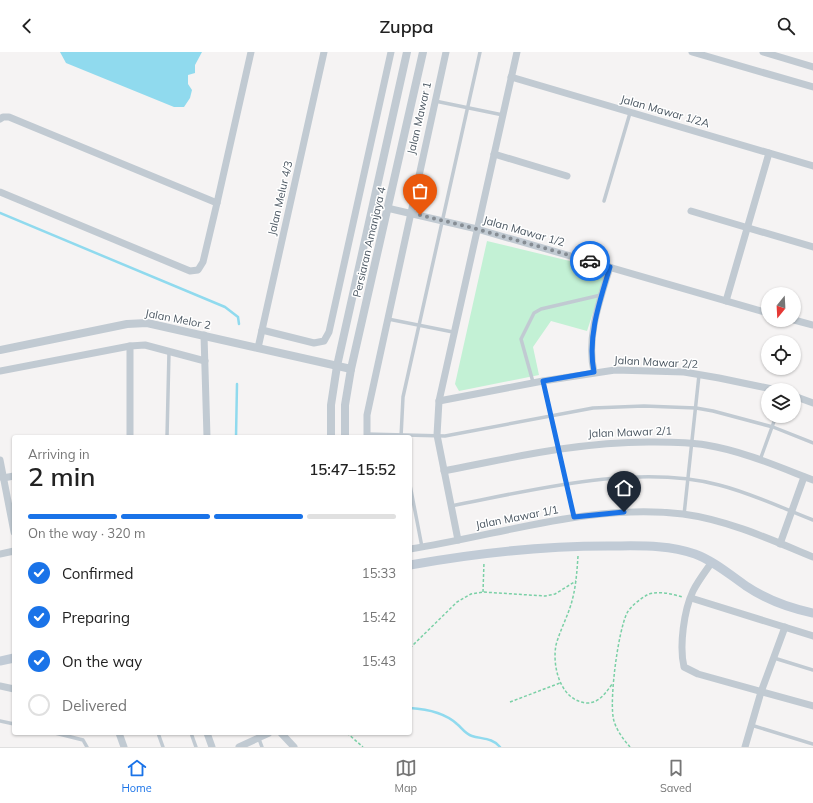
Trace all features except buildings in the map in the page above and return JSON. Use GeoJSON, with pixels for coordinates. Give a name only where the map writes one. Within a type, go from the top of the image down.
{"type":"FeatureCollection","features":[{"type":"Feature","properties":{"kind":"main road"},"geometry":{"type":"LineString","coordinates":[[412,565],[484,553],[537,547],[668,547],[697,555],[712,562],[763,596],[781,604],[813,613]]}},
{"type":"Feature","properties":{"kind":"main road"},"geometry":{"type":"LineString","coordinates":[[0,661],[12,658]]}},
{"type":"Feature","properties":{"kind":"street"},"geometry":{"type":"LineString","coordinates":[[0,192],[190,271],[198,270],[203,262],[251,52]]}},
{"type":"Feature","properties":{"kind":"street","name":"Jalan Melur 4/3"},"geometry":{"type":"LineString","coordinates":[[258,348],[324,52]]}},
{"type":"Feature","properties":{"kind":"street"},"geometry":{"type":"LineString","coordinates":[[262,330],[314,343],[324,341],[329,332],[390,52]]}},
{"type":"Feature","properties":{"kind":"street","name":"Persiaran Amanjaya 4"},"geometry":{"type":"LineString","coordinates":[[331,435],[331,405],[337,366],[407,52]]}},
{"type":"Feature","properties":{"kind":"street","name":"Persiaran Amanjaya 4"},"geometry":{"type":"LineString","coordinates":[[346,435],[345,405],[351,369],[423,52]]}},
{"type":"Feature","properties":{"kind":"street","name":"Jalan Mawar 1"},"geometry":{"type":"LineString","coordinates":[[409,213],[446,52]]}},
{"type":"Feature","properties":{"kind":"street"},"geometry":{"type":"LineString","coordinates":[[458,540],[437,435],[439,401],[453,332],[517,52]]}},
{"type":"Feature","properties":{"kind":"street"},"geometry":{"type":"LineString","coordinates":[[692,52],[813,87]]}},
{"type":"Feature","properties":{"kind":"street"},"geometry":{"type":"LineString","coordinates":[[763,52],[813,67]]}},
{"type":"Feature","properties":{"kind":"street","name":"Jalan Mawar 1/2A"},"geometry":{"type":"LineString","coordinates":[[511,78],[813,166]]}},
{"type":"Feature","properties":{"kind":"street"},"geometry":{"type":"LineString","coordinates":[[0,119],[3,117],[9,117],[217,202]]}},
{"type":"Feature","properties":{"kind":"street"},"geometry":{"type":"LineString","coordinates":[[726,301],[769,153]]}},
{"type":"Feature","properties":{"kind":"street"},"geometry":{"type":"LineString","coordinates":[[494,154],[568,176]]}},
{"type":"Feature","properties":{"kind":"street","name":"Jalan Mawar 1/2"},"geometry":{"type":"LineString","coordinates":[[388,208],[477,229],[761,310]]}},
{"type":"Feature","properties":{"kind":"street"},"geometry":{"type":"LineString","coordinates":[[691,211],[813,247]]}},
{"type":"Feature","properties":{"kind":"street"},"geometry":{"type":"LineString","coordinates":[[366,435],[367,415],[409,213]]}},
{"type":"Feature","properties":{"kind":"street"},"geometry":{"type":"LineString","coordinates":[[594,372],[591,359],[593,332],[610,267]]}},
{"type":"Feature","properties":{"kind":"street"},"geometry":{"type":"LineString","coordinates":[[801,322],[813,325]]}},
{"type":"Feature","properties":{"kind":"street","name":"Jalan Melor 2"},"geometry":{"type":"LineString","coordinates":[[0,350],[137,323],[157,324],[351,369]]}},
{"type":"Feature","properties":{"kind":"street"},"geometry":{"type":"LineString","coordinates":[[204,335],[207,435]]}},
{"type":"Feature","properties":{"kind":"street"},"geometry":{"type":"LineString","coordinates":[[0,371],[130,346],[145,345],[205,361]]}},
{"type":"Feature","properties":{"kind":"street"},"geometry":{"type":"LineString","coordinates":[[130,346],[130,435]]}},
{"type":"Feature","properties":{"kind":"street","name":"Jalan Mawar 2/2"},"geometry":{"type":"LineString","coordinates":[[439,401],[533,382],[594,372],[643,370],[700,374],[761,387]]}},
{"type":"Feature","properties":{"kind":"street"},"geometry":{"type":"LineString","coordinates":[[801,399],[813,403]]}},
{"type":"Feature","properties":{"kind":"street","name":"Jalan Mawar 2/1"},"geometry":{"type":"LineString","coordinates":[[444,471],[559,448],[634,441],[692,442],[760,460],[813,480]]}},
{"type":"Feature","properties":{"kind":"street"},"geometry":{"type":"LineString","coordinates":[[0,460],[12,516]]}},
{"type":"Feature","properties":{"kind":"street"},"geometry":{"type":"LineString","coordinates":[[3,478],[12,476]]}},
{"type":"Feature","properties":{"kind":"street"},"geometry":{"type":"LineString","coordinates":[[780,544],[804,477]]}},
{"type":"Feature","properties":{"kind":"street","name":"Jalan Mawar 1/1"},"geometry":{"type":"LineString","coordinates":[[412,549],[574,517],[624,512],[684,514],[713,521],[813,557]]}},
{"type":"Feature","properties":{"kind":"street"},"geometry":{"type":"LineString","coordinates":[[0,554],[12,551]]}},
{"type":"Feature","properties":{"kind":"street"},"geometry":{"type":"LineString","coordinates":[[712,562],[698,582],[691,598],[686,617],[683,648],[684,667],[698,674],[813,706]]}},
{"type":"Feature","properties":{"kind":"street"},"geometry":{"type":"LineString","coordinates":[[691,598],[813,636]]}},
{"type":"Feature","properties":{"kind":"street"},"geometry":{"type":"LineString","coordinates":[[745,747],[761,692],[785,628]]}},
{"type":"Feature","properties":{"kind":"street"},"geometry":{"type":"LineString","coordinates":[[0,686],[12,689]]}},
{"type":"Feature","properties":{"kind":"street"},"geometry":{"type":"LineString","coordinates":[[120,735],[124,747]]}},
{"type":"Feature","properties":{"kind":"street"},"geometry":{"type":"LineString","coordinates":[[208,735],[212,747]]}},
{"type":"Feature","properties":{"kind":"street"},"geometry":{"type":"LineString","coordinates":[[239,747],[266,735]]}},
{"type":"Feature","properties":{"kind":"street"},"geometry":{"type":"LineString","coordinates":[[283,735],[294,747]]}},
{"type":"Feature","properties":{"kind":"lane"},"geometry":{"type":"LineString","coordinates":[[401,435],[403,397],[480,52]]}},
{"type":"Feature","properties":{"kind":"lane"},"geometry":{"type":"LineString","coordinates":[[435,101],[502,115]]}},
{"type":"Feature","properties":{"kind":"lane"},"geometry":{"type":"LineString","coordinates":[[604,202],[630,112]]}},
{"type":"Feature","properties":{"kind":"lane"},"geometry":{"type":"LineString","coordinates":[[533,382],[521,340],[534,313],[541,309],[602,295]]}},
{"type":"Feature","properties":{"kind":"lane"},"geometry":{"type":"LineString","coordinates":[[387,319],[453,332]]}},
{"type":"Feature","properties":{"kind":"lane"},"geometry":{"type":"LineString","coordinates":[[167,435],[169,351]]}},
{"type":"Feature","properties":{"kind":"lane"},"geometry":{"type":"LineString","coordinates":[[684,514],[700,374]]}},
{"type":"Feature","properties":{"kind":"lane"},"geometry":{"type":"LineString","coordinates":[[543,381],[574,517]]}},
{"type":"Feature","properties":{"kind":"lane"},"geometry":{"type":"LineString","coordinates":[[412,436],[445,436],[593,408],[644,406],[696,408],[746,418],[813,442]]}},
{"type":"Feature","properties":{"kind":"lane"},"geometry":{"type":"LineString","coordinates":[[760,460],[774,423]]}},
{"type":"Feature","properties":{"kind":"lane"},"geometry":{"type":"LineString","coordinates":[[451,506],[567,484],[611,478],[688,479],[719,485],[813,520]]}},
{"type":"Feature","properties":{"kind":"lane"},"geometry":{"type":"LineString","coordinates":[[412,495],[422,547]]}},
{"type":"Feature","properties":{"kind":"lane"},"geometry":{"type":"LineString","coordinates":[[774,658],[813,670]]}},
{"type":"Feature","properties":{"kind":"lane"},"geometry":{"type":"LineString","coordinates":[[0,721],[12,724]]}},
{"type":"Feature","properties":{"kind":"lane"},"geometry":{"type":"LineString","coordinates":[[751,725],[813,744]]}},
{"type":"Feature","properties":{"kind":"lane"},"geometry":{"type":"LineString","coordinates":[[63,735],[83,740],[87,747]]}},
{"type":"Feature","properties":{"kind":"lane"},"geometry":{"type":"LineString","coordinates":[[159,735],[163,747]]}},
{"type":"Feature","properties":{"kind":"lane"},"geometry":{"type":"LineString","coordinates":[[192,735],[196,747]]}},
{"type":"Feature","properties":{"kind":"lane"},"geometry":{"type":"LineString","coordinates":[[259,739],[262,747]]}},
{"type":"Feature","properties":{"kind":"path"},"geometry":{"type":"LineString","coordinates":[[578,546],[576,581],[572,602],[556,646],[556,667],[560,683],[572,697],[588,703],[603,697],[613,682]]}},
{"type":"Feature","properties":{"kind":"path"},"geometry":{"type":"LineString","coordinates":[[483,592],[484,553]]}},
{"type":"Feature","properties":{"kind":"path"},"geometry":{"type":"LineString","coordinates":[[412,646],[457,602],[471,594],[483,592],[545,596],[555,594],[576,581]]}},
{"type":"Feature","properties":{"kind":"path"},"geometry":{"type":"LineString","coordinates":[[630,747],[620,732],[613,716],[613,682],[623,626],[627,613],[636,603],[648,594],[669,593],[691,598]]}},
{"type":"Feature","properties":{"kind":"path"},"geometry":{"type":"LineString","coordinates":[[510,702],[560,683]]}},
{"type":"Feature","properties":{"kind":"path"},"geometry":{"type":"LineString","coordinates":[[349,735],[363,747]]}},
{"type":"Feature","properties":{"kind":"green space"},"geometry":{"type":"Polygon","coordinates":[[[487,241],[607,270],[587,331],[551,321],[533,347],[539,375],[459,391],[455,384],[487,241]]]}},
{"type":"Feature","properties":{"kind":"water"},"geometry":{"type":"Polygon","coordinates":[[[60,52],[202,52],[195,65],[195,73],[188,75],[188,84],[192,90],[190,98],[184,107],[174,107],[66,63],[60,52]]]}},
{"type":"Feature","properties":{"kind":"waterway"},"geometry":{"type":"LineString","coordinates":[[0,213],[225,307],[238,317],[239,324]]}},
{"type":"Feature","properties":{"kind":"waterway"},"geometry":{"type":"LineString","coordinates":[[236,435],[237,384]]}},
{"type":"Feature","properties":{"kind":"waterway"},"geometry":{"type":"LineString","coordinates":[[412,708],[441,714],[452,720],[470,735],[491,740],[500,747]]}},
{"type":"Feature","properties":{"kind":"way so far"},"geometry":{"type":"LineString","coordinates":[[420,215],[477,229],[590,261]]}},
{"type":"Feature","properties":{"kind":"route"},"geometry":{"type":"LineString","coordinates":[[590,261],[610,267],[593,332],[591,359],[594,372],[543,381],[574,517],[624,512]]}}]}
